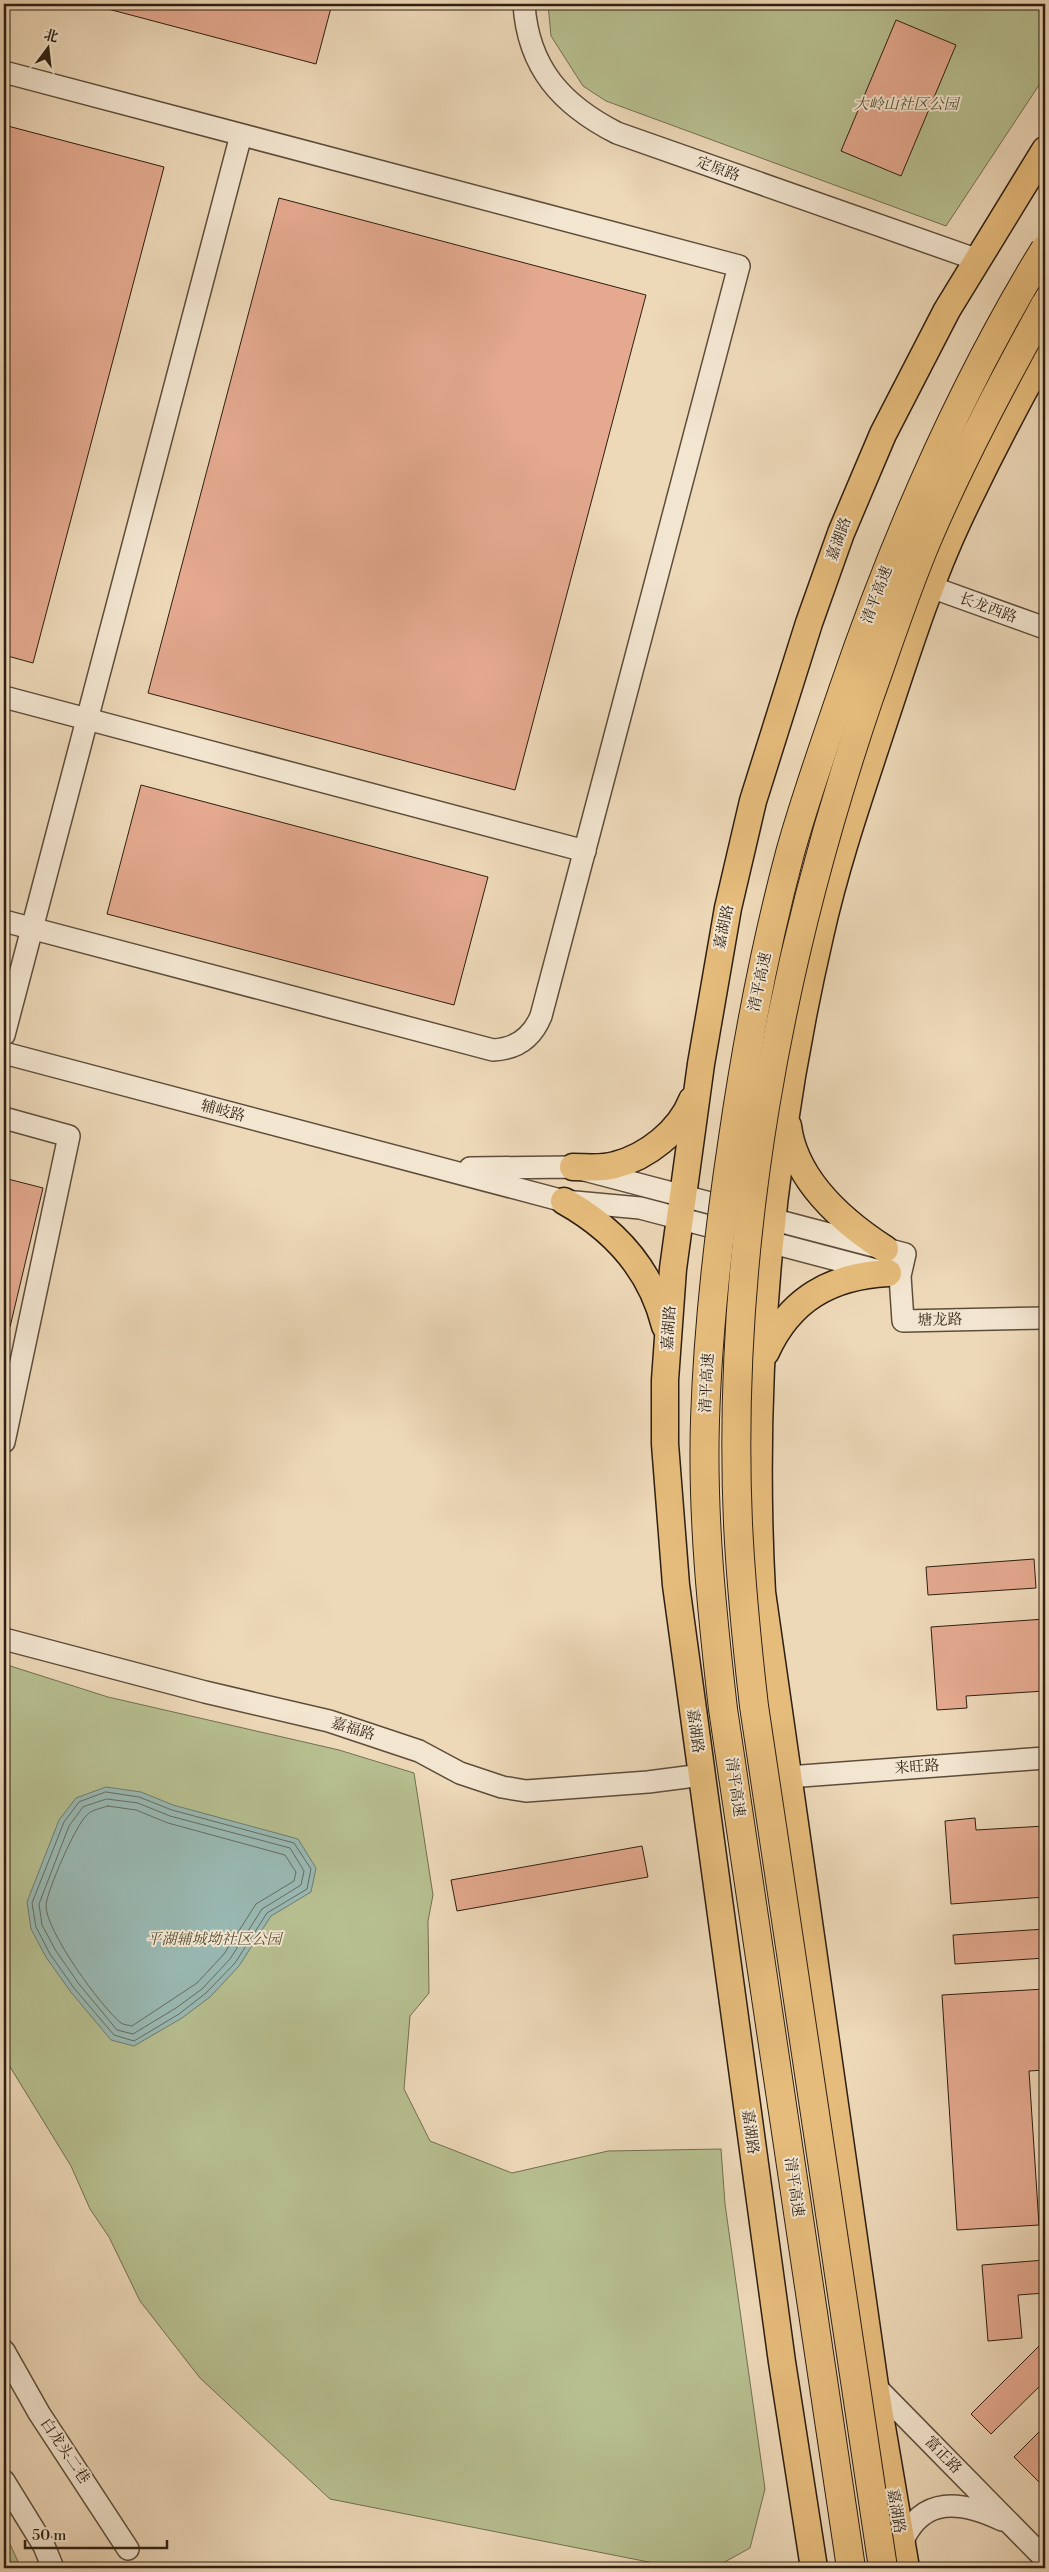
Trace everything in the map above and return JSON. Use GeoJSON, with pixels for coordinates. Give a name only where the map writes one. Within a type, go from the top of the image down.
{"type":"FeatureCollection","features":[{"type":"Feature","properties":{"kind":"highway","name":"清平高速"},"geometry":{"type":"LineString","coordinates":[[851,2568],[723,1709],[712,1610],[705,1513],[705,1423],[708,1349],[717,1259],[742,1080],[773,922],[807,798],[870,610],[921,485],[983,360],[1045,249]]}},
{"type":"Feature","properties":{"kind":"highway","name":"清平高速"},"geometry":{"type":"LineString","coordinates":[[883,2568],[754,1706],[744,1614],[738,1522],[737,1434],[744,1274],[766,1107],[786,998],[807,903],[838,791],[905,595],[927,539],[976,437],[1045,305]]}},
{"type":"Feature","properties":{"kind":"main road","name":"嘉湖路"},"geometry":{"type":"LineString","coordinates":[[814,2568],[782,2362],[676,1585],[668,1513],[664,1444],[668,1341],[681,1207],[697,1085],[717,963],[740,853],[763,768],[840,533],[883,434],[947,310],[1045,150]]}},
{"type":"Feature","properties":{"kind":"main road","name":"嘉湖路"},"geometry":{"type":"LineString","coordinates":[[906,2568],[875,2386],[762,1592],[758,1518],[758,1432],[762,1362],[773,1231],[786,1114],[816,954],[842,849],[930,587],[958,520],[1045,352]]}},
{"type":"Feature","properties":{"kind":"main road"},"geometry":{"type":"LineString","coordinates":[[573,1167],[615,1166],[650,1149],[668,1136],[680,1121],[690,1105],[697,1085]]}},
{"type":"Feature","properties":{"kind":"main road"},"geometry":{"type":"LineString","coordinates":[[786,1114],[789,1135],[796,1155],[816,1188],[845,1220],[895,1263]]}},
{"type":"Feature","properties":{"kind":"main road"},"geometry":{"type":"LineString","coordinates":[[564,1201],[601,1224],[632,1256],[654,1294],[668,1341]]}},
{"type":"Feature","properties":{"kind":"main road"},"geometry":{"type":"LineString","coordinates":[[762,1362],[781,1324],[809,1297],[846,1278],[895,1263]]}},
{"type":"Feature","properties":{"kind":"street","name":"定原路"},"geometry":{"type":"LineString","coordinates":[[524,4],[525,23],[533,51],[547,77],[566,100],[590,119],[617,133],[978,260]]}},
{"type":"Feature","properties":{"kind":"street"},"geometry":{"type":"LineString","coordinates":[[4,72],[739,266],[537,1026],[523,1042],[503,1050],[493,1050],[4,921]]}},
{"type":"Feature","properties":{"kind":"street"},"geometry":{"type":"LineString","coordinates":[[4,1036],[242,135]]}},
{"type":"Feature","properties":{"kind":"street","name":"长龙西路"},"geometry":{"type":"LineString","coordinates":[[930,587],[1045,628]]}},
{"type":"Feature","properties":{"kind":"street"},"geometry":{"type":"LineString","coordinates":[[4,697],[585,850]]}},
{"type":"Feature","properties":{"kind":"street","name":"辅岐路"},"geometry":{"type":"LineString","coordinates":[[4,1053],[564,1201],[640,1208],[681,1207]]}},
{"type":"Feature","properties":{"kind":"street"},"geometry":{"type":"LineString","coordinates":[[4,1118],[70,1136],[4,1442]]}},
{"type":"Feature","properties":{"kind":"street"},"geometry":{"type":"LineString","coordinates":[[441,1169],[573,1167],[681,1207],[895,1263]]}},
{"type":"Feature","properties":{"kind":"street","name":"塘龙路"},"geometry":{"type":"LineString","coordinates":[[895,1263],[903,1321],[1045,1318]]}},
{"type":"Feature","properties":{"kind":"street","name":"嘉福路"},"geometry":{"type":"LineString","coordinates":[[4,1639],[205,1692],[329,1721],[419,1750],[460,1773],[502,1787],[526,1791],[702,1775]]}},
{"type":"Feature","properties":{"kind":"street","name":"来旺路"},"geometry":{"type":"LineString","coordinates":[[788,1776],[1045,1758]]}},
{"type":"Feature","properties":{"kind":"street","name":"白龙头二巷"},"geometry":{"type":"LineString","coordinates":[[4,2351],[40,2413],[128,2549]]}},
{"type":"Feature","properties":{"kind":"street","name":"富正路"},"geometry":{"type":"LineString","coordinates":[[875,2386],[1045,2559]]}},
{"type":"Feature","properties":{"kind":"street"},"geometry":{"type":"LineString","coordinates":[[4,2481],[44,2546],[53,2568]]}},
{"type":"Feature","properties":{"kind":"street","name":"富正路"},"geometry":{"type":"LineString","coordinates":[[902,2543],[908,2529],[917,2519],[942,2506],[962,2506],[984,2512],[1011,2525]]}},
{"type":"Feature","properties":{"kind":"street"},"geometry":{"type":"LineString","coordinates":[[805,2568],[810,2543]]}},
{"type":"Feature","properties":{"kind":"green space","name":"大岭山社区公园"},"geometry":{"type":"Polygon","coordinates":[[[548,4],[1045,4],[1045,76],[946,226],[606,101],[583,86],[551,36],[548,4]]]}},
{"type":"Feature","properties":{"kind":"green space","name":"平湖辅城坳社区公园"},"geometry":{"type":"Polygon","coordinates":[[[4,1664],[108,1697],[339,1750],[414,1773],[433,1895],[428,1921],[429,1993],[410,2016],[404,2089],[430,2141],[512,2173],[608,2151],[721,2149],[725,2204],[765,2489],[750,2548],[714,2568],[679,2568],[330,2499],[200,2378],[140,2301],[109,2237],[90,2209],[71,2166],[4,2057],[4,1664]]]}},
{"type":"Feature","properties":{"kind":"green space"},"geometry":{"type":"Polygon","coordinates":[[[4,2531],[21,2568],[4,2568],[4,2531]]]}},
{"type":"Feature","properties":{"kind":"water"},"geometry":{"type":"Polygon","coordinates":[[[106,1787],[141,1792],[173,1805],[298,1839],[316,1868],[311,1892],[271,1916],[239,1966],[210,1997],[182,2018],[134,2046],[111,2040],[70,1991],[46,1957],[31,1929],[27,1902],[59,1820],[76,1798],[106,1787]]]}},
{"type":"Feature","properties":{"kind":"building"},"geometry":{"type":"Polygon","coordinates":[[[108,4],[332,4],[316,64],[108,9],[108,4]]]}},
{"type":"Feature","properties":{"kind":"building"},"geometry":{"type":"Polygon","coordinates":[[[896,20],[956,45],[901,176],[841,151],[896,20]]]}},
{"type":"Feature","properties":{"kind":"building"},"geometry":{"type":"Polygon","coordinates":[[[4,125],[164,167],[33,663],[4,655],[4,125]]]}},
{"type":"Feature","properties":{"kind":"building"},"geometry":{"type":"Polygon","coordinates":[[[279,198],[646,295],[515,790],[148,693],[279,198]]]}},
{"type":"Feature","properties":{"kind":"building"},"geometry":{"type":"Polygon","coordinates":[[[141,785],[488,877],[454,1005],[107,914],[141,785]]]}},
{"type":"Feature","properties":{"kind":"building"},"geometry":{"type":"Polygon","coordinates":[[[4,1178],[43,1188],[10,1327],[4,1326],[4,1178]]]}},
{"type":"Feature","properties":{"kind":"building"},"geometry":{"type":"Polygon","coordinates":[[[1034,1559],[1036,1588],[928,1595],[926,1567],[1034,1559]]]}},
{"type":"Feature","properties":{"kind":"building"},"geometry":{"type":"Polygon","coordinates":[[[1045,1619],[1045,1691],[966,1696],[967,1708],[937,1710],[931,1627],[1045,1619]]]}},
{"type":"Feature","properties":{"kind":"building"},"geometry":{"type":"Polygon","coordinates":[[[975,1818],[976,1830],[1045,1826],[1045,1897],[951,1904],[945,1821],[975,1818]]]}},
{"type":"Feature","properties":{"kind":"building"},"geometry":{"type":"Polygon","coordinates":[[[642,1846],[648,1877],[457,1911],[451,1880],[642,1846]]]}},
{"type":"Feature","properties":{"kind":"building"},"geometry":{"type":"Polygon","coordinates":[[[1045,1929],[1045,1958],[955,1964],[953,1935],[1045,1929]]]}},
{"type":"Feature","properties":{"kind":"building"},"geometry":{"type":"Polygon","coordinates":[[[1045,1989],[1045,2070],[1029,2071],[1039,2225],[957,2230],[942,1995],[1045,1989]]]}},
{"type":"Feature","properties":{"kind":"building"},"geometry":{"type":"Polygon","coordinates":[[[1045,2260],[1045,2293],[1018,2295],[1022,2338],[988,2341],[982,2265],[1045,2260]]]}},
{"type":"Feature","properties":{"kind":"building"},"geometry":{"type":"Polygon","coordinates":[[[1045,2340],[1045,2381],[991,2434],[971,2414],[1045,2340]]]}},
{"type":"Feature","properties":{"kind":"building"},"geometry":{"type":"Polygon","coordinates":[[[1045,2426],[1045,2488],[1014,2457],[1045,2426]]]}}]}
